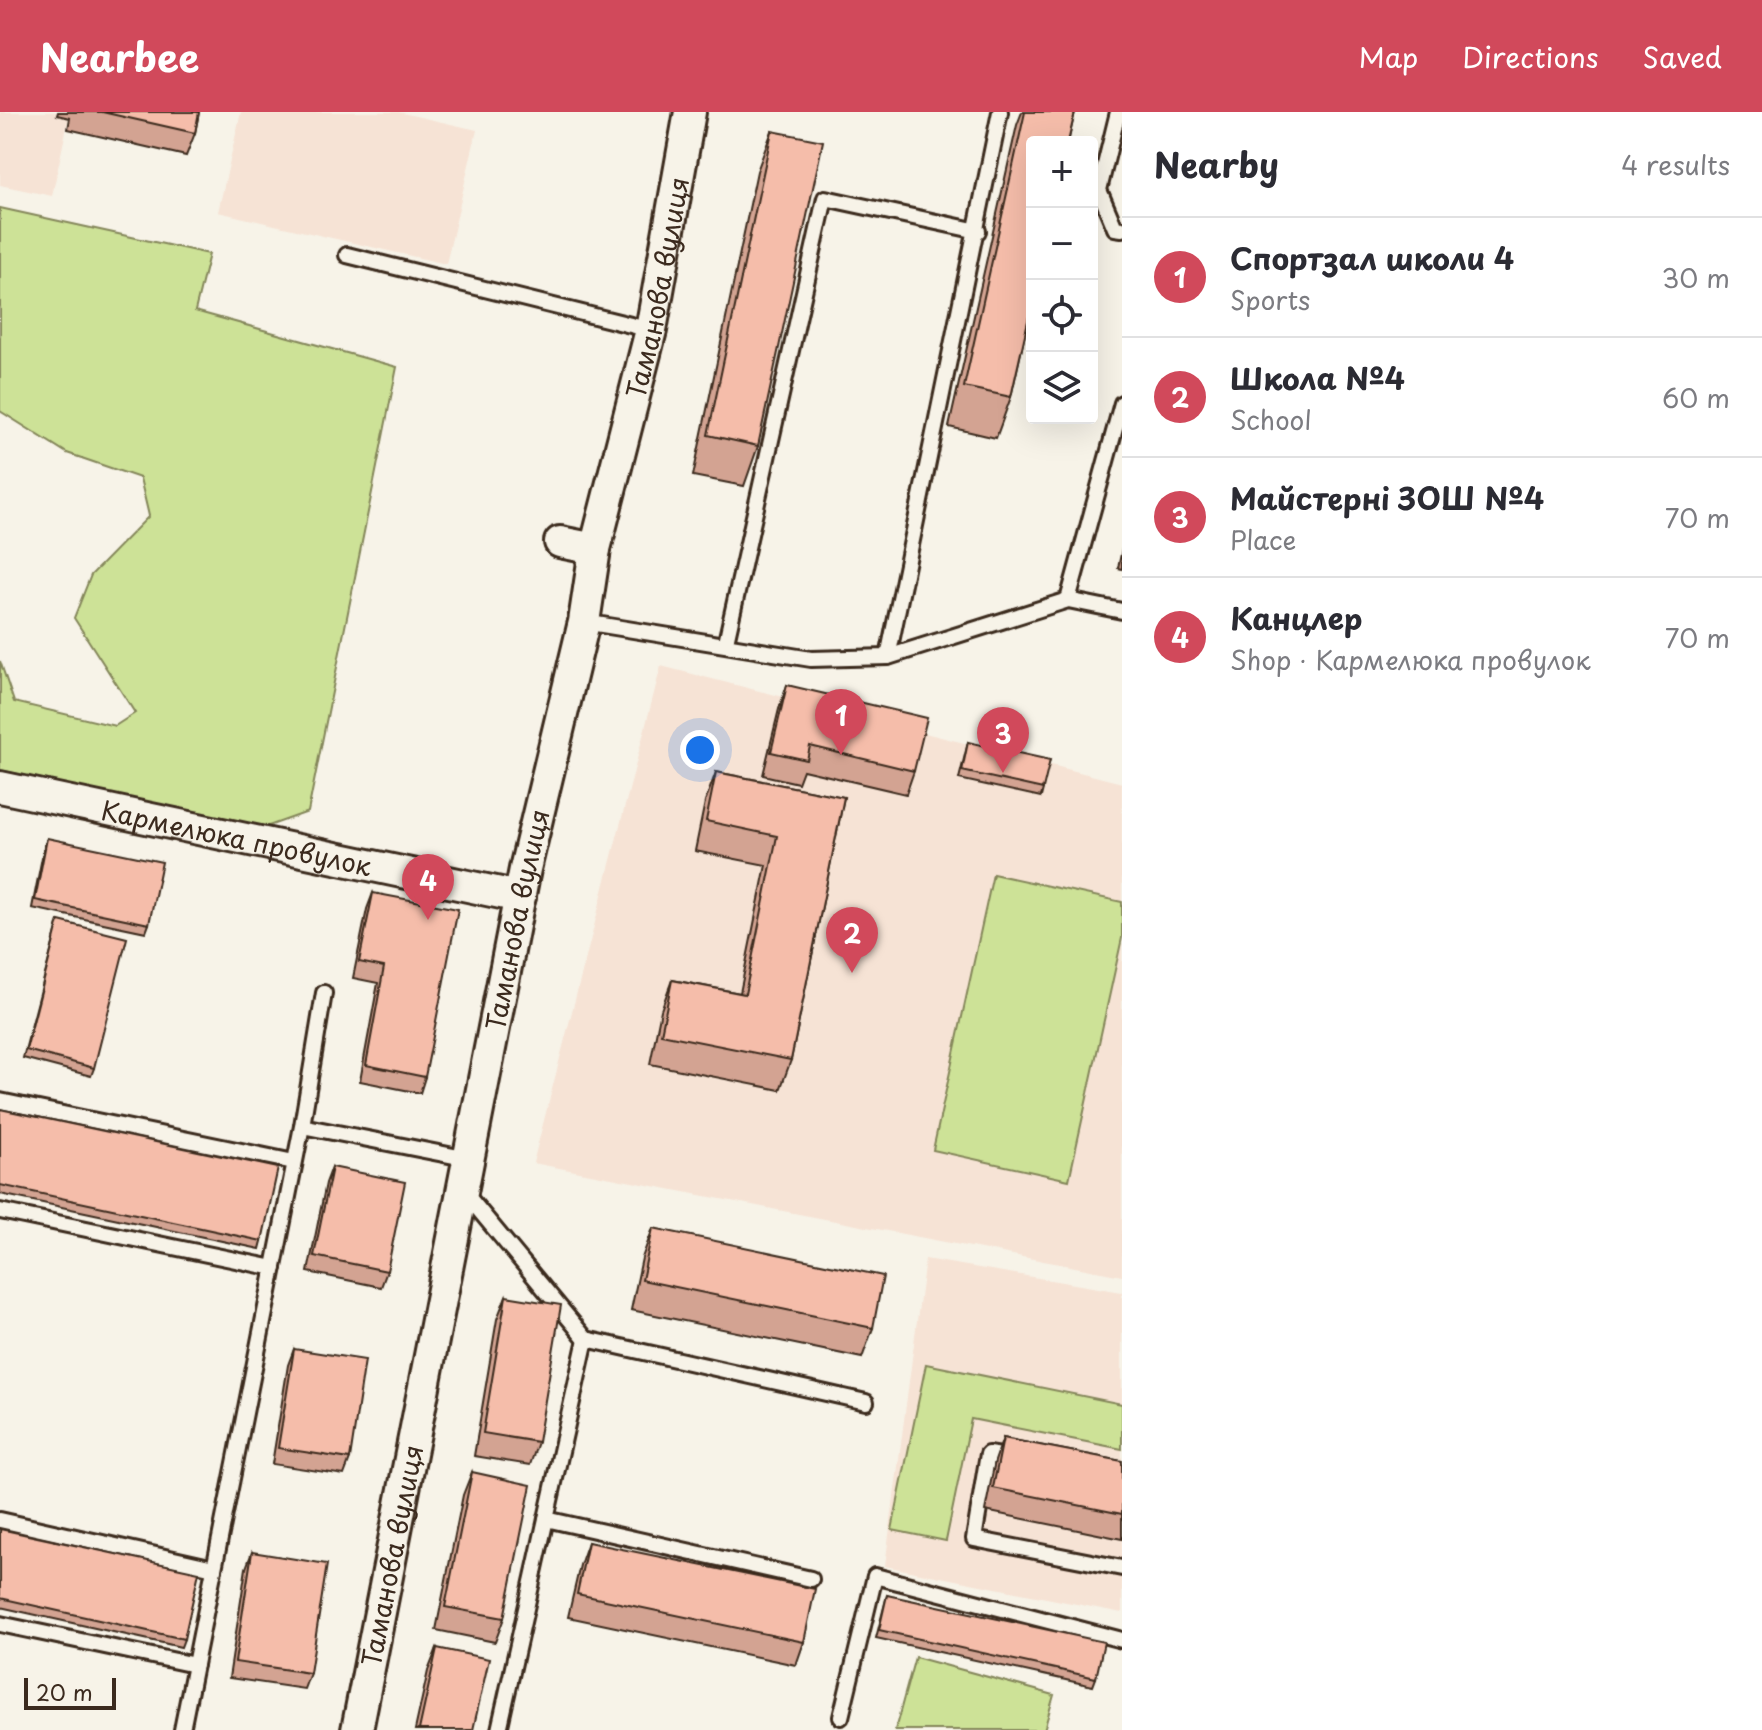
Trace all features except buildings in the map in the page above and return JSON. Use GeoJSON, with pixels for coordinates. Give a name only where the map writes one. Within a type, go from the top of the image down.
{"type":"FeatureCollection","features":[{"type":"Feature","properties":{"kind":"street","name":"Таманова вулиця"},"geometry":{"type":"LineString","coordinates":[[357,1730],[520,897],[584,622],[595,549],[651,330],[690,112]]}},
{"type":"Feature","properties":{"kind":"street"},"geometry":{"type":"LineString","coordinates":[[560,542],[595,549]]}},
{"type":"Feature","properties":{"kind":"street","name":"Кармелюка провулок"},"geometry":{"type":"LineString","coordinates":[[0,787],[520,897]]}},
{"type":"Feature","properties":{"kind":"lane"},"geometry":{"type":"LineString","coordinates":[[888,657],[978,231],[1000,112]]}},
{"type":"Feature","properties":{"kind":"lane"},"geometry":{"type":"LineString","coordinates":[[1118,112],[1099,190],[1115,228],[1122,229]]}},
{"type":"Feature","properties":{"kind":"lane"},"geometry":{"type":"LineString","coordinates":[[726,642],[825,198],[978,231]]}},
{"type":"Feature","properties":{"kind":"lane"},"geometry":{"type":"LineString","coordinates":[[347,255],[651,330]]}},
{"type":"Feature","properties":{"kind":"lane"},"geometry":{"type":"LineString","coordinates":[[1068,600],[1122,403]]}},
{"type":"Feature","properties":{"kind":"lane"},"geometry":{"type":"LineString","coordinates":[[584,622],[726,642],[811,659],[888,657],[1068,600],[1122,611]]}},
{"type":"Feature","properties":{"kind":"lane"},"geometry":{"type":"LineString","coordinates":[[182,1730],[302,1126],[324,993]]}},
{"type":"Feature","properties":{"kind":"lane"},"geometry":{"type":"LineString","coordinates":[[0,1101],[294,1162]]}},
{"type":"Feature","properties":{"kind":"lane"},"geometry":{"type":"LineString","coordinates":[[302,1126],[469,1159]]}},
{"type":"Feature","properties":{"kind":"lane"},"geometry":{"type":"LineString","coordinates":[[462,1190],[586,1339],[866,1402]]}},
{"type":"Feature","properties":{"kind":"lane"},"geometry":{"type":"LineString","coordinates":[[0,1211],[274,1268]]}},
{"type":"Feature","properties":{"kind":"lane"},"geometry":{"type":"LineString","coordinates":[[499,1730],[586,1339]]}},
{"type":"Feature","properties":{"kind":"lane"},"geometry":{"type":"LineString","coordinates":[[1033,1462],[988,1454],[974,1539],[1122,1568]]}},
{"type":"Feature","properties":{"kind":"lane"},"geometry":{"type":"LineString","coordinates":[[546,1519],[811,1579]]}},
{"type":"Feature","properties":{"kind":"lane"},"geometry":{"type":"LineString","coordinates":[[0,1520],[214,1568]]}},
{"type":"Feature","properties":{"kind":"lane"},"geometry":{"type":"LineString","coordinates":[[841,1717],[875,1576],[1122,1640]]}},
{"type":"Feature","properties":{"kind":"lane"},"geometry":{"type":"LineString","coordinates":[[0,1624],[195,1665]]}},
{"type":"Feature","properties":{"kind":"shaded area"},"geometry":{"type":"Polygon","coordinates":[[[0,112],[70,112],[52,196],[0,185],[0,112]]]}},
{"type":"Feature","properties":{"kind":"shaded area"},"geometry":{"type":"Polygon","coordinates":[[[241,112],[398,112],[477,130],[446,264],[218,212],[241,112]]]}},
{"type":"Feature","properties":{"kind":"shaded area"},"geometry":{"type":"Polygon","coordinates":[[[661,666],[1122,783],[1122,1276],[533,1163],[661,666]]]}},
{"type":"Feature","properties":{"kind":"shaded area"},"geometry":{"type":"Polygon","coordinates":[[[925,1259],[1122,1292],[1122,1613],[885,1566],[925,1259]]]}},
{"type":"Feature","properties":{"kind":"green space"},"geometry":{"type":"Polygon","coordinates":[[[0,208],[209,254],[195,311],[397,367],[308,812],[263,828],[0,770],[0,661],[14,702],[115,726],[135,713],[74,618],[91,575],[149,516],[140,478],[67,453],[0,411],[0,208]]]}},
{"type":"Feature","properties":{"kind":"green space"},"geometry":{"type":"Polygon","coordinates":[[[993,874],[1122,902],[1122,938],[1069,1180],[933,1150],[993,874]]]}},
{"type":"Feature","properties":{"kind":"green space"},"geometry":{"type":"Polygon","coordinates":[[[926,1364],[1122,1404],[1122,1449],[971,1419],[946,1541],[892,1530],[926,1364]]]}},
{"type":"Feature","properties":{"kind":"green space"},"geometry":{"type":"Polygon","coordinates":[[[915,1657],[1054,1695],[1044,1730],[895,1730],[915,1657]]]}},
{"type":"Feature","properties":{"kind":"place","name":"Спортзал школи 4"},"geometry":{"type":"Point","coordinates":[841,755]}},
{"type":"Feature","properties":{"kind":"place","name":"Майстерні ЗОШ №4"},"geometry":{"type":"Point","coordinates":[1003,773]}},
{"type":"Feature","properties":{"kind":"place","name":"Канцлер"},"geometry":{"type":"Point","coordinates":[428,920]}},
{"type":"Feature","properties":{"kind":"place","name":"Школа №4"},"geometry":{"type":"Point","coordinates":[852,973]}}]}
